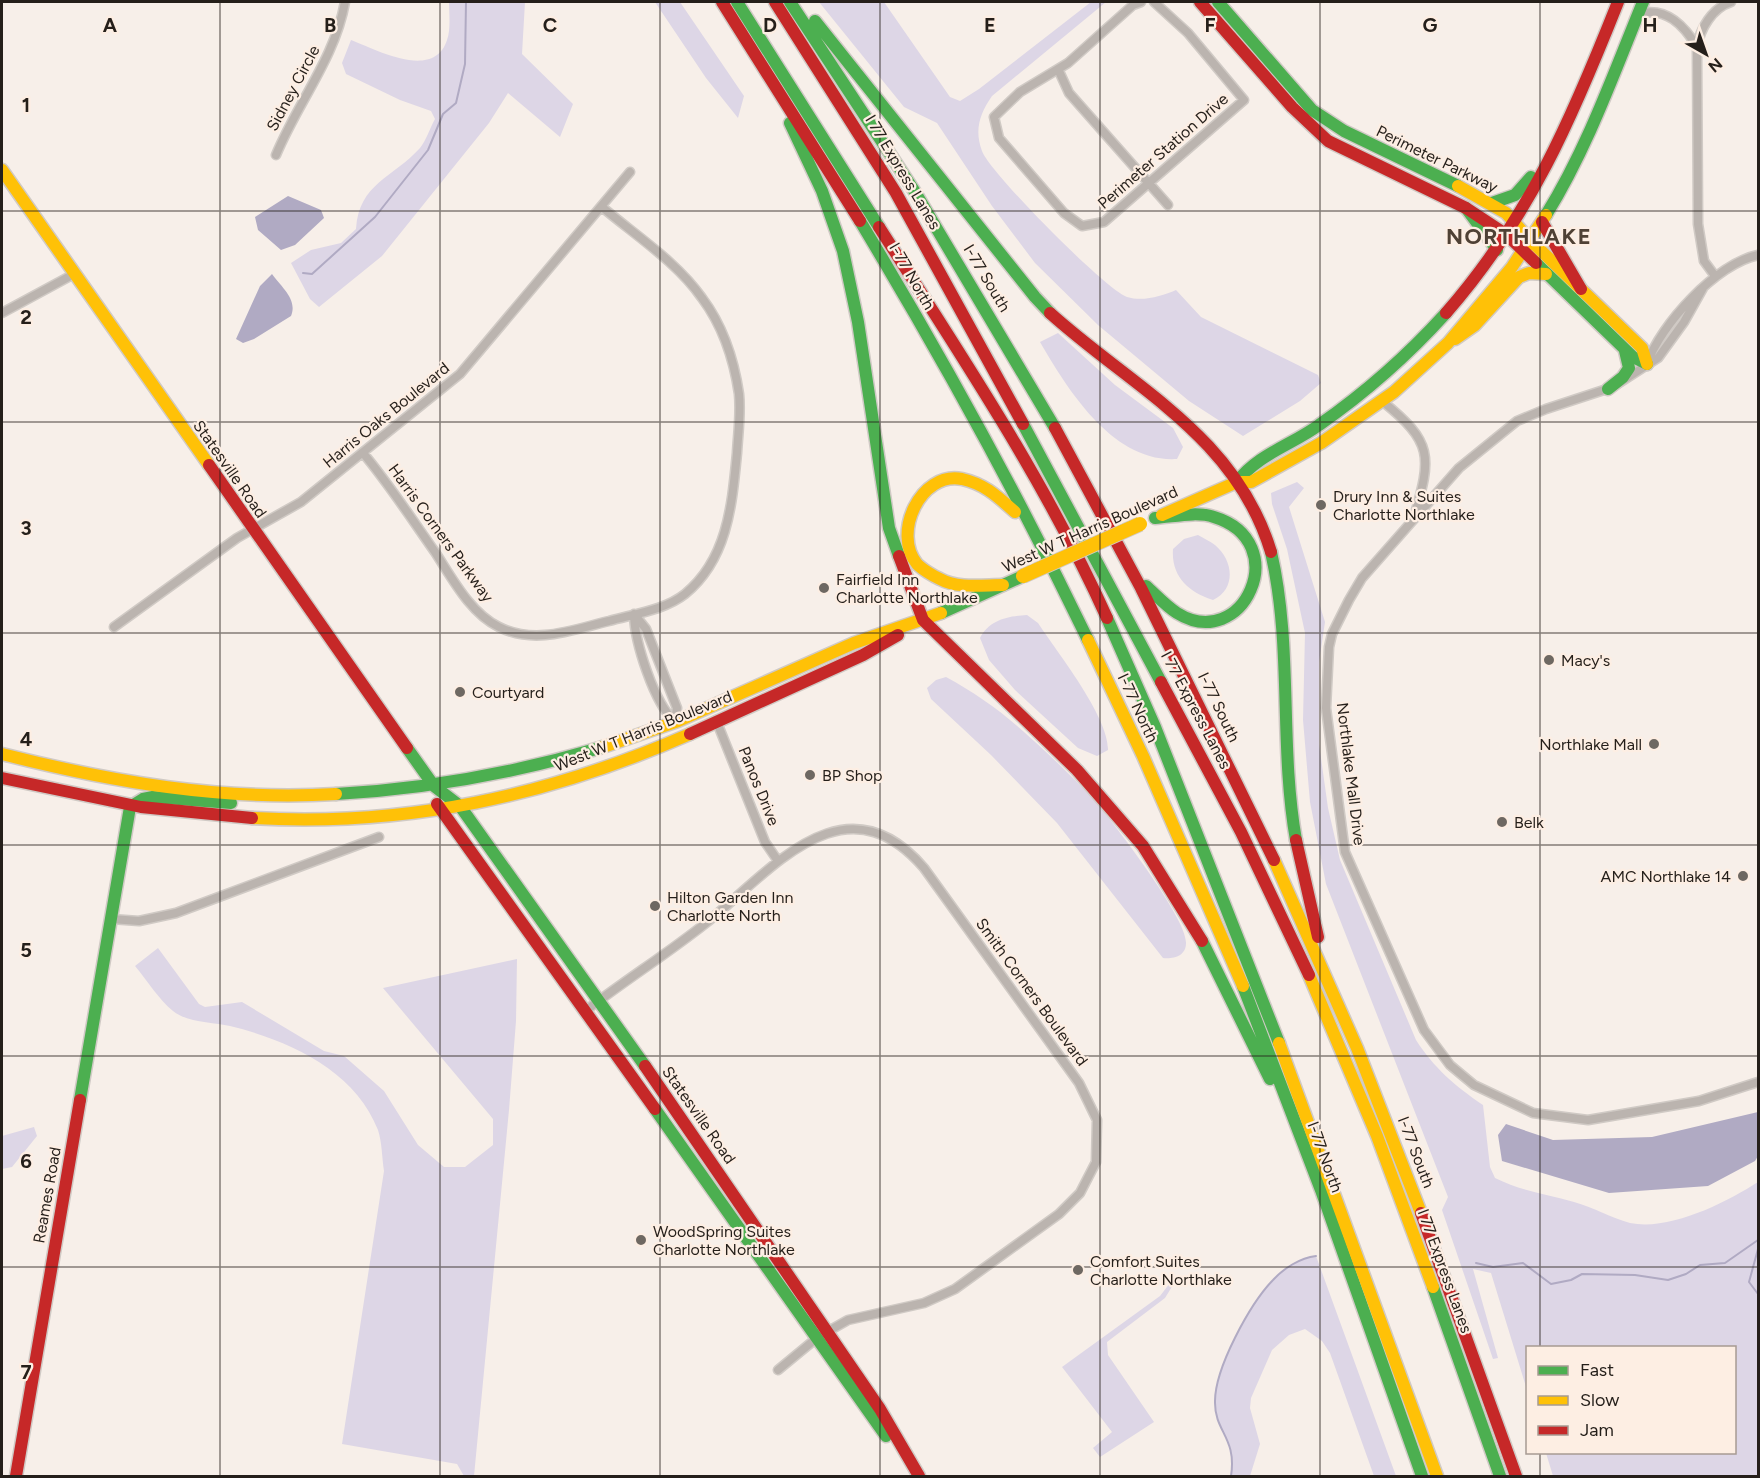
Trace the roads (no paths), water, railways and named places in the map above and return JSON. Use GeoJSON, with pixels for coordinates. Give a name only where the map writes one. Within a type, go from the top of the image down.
{"type":"FeatureCollection","features":[{"type":"Feature","properties":{"kind":"main road","name":"I-77 North"},"geometry":{"type":"LineString","coordinates":[[722,2],[907,300],[1034,533],[1111,689],[1196,875],[1269,1050],[1422,1476]]}},
{"type":"Feature","properties":{"kind":"main road"},"geometry":{"type":"LineString","coordinates":[[737,2],[1004,423],[1066,534],[1104,612],[1159,737],[1293,1078],[1437,1476]]}},
{"type":"Feature","properties":{"kind":"main road","name":"I 77 Express Lanes"},"geometry":{"type":"LineString","coordinates":[[775,2],[854,122],[948,280],[1242,832],[1315,988],[1360,1094],[1406,1212],[1500,1476]]}},
{"type":"Feature","properties":{"kind":"main road","name":"I-77 South"},"geometry":{"type":"LineString","coordinates":[[790,2],[866,115],[975,291],[1057,432],[1129,565],[1212,730],[1330,982],[1415,1196],[1516,1476]]}},
{"type":"Feature","properties":{"kind":"main road"},"geometry":{"type":"LineString","coordinates":[[797,2],[844,56],[1041,303],[1071,331],[1173,411],[1208,446],[1249,499],[1265,534],[1279,581],[1285,632],[1287,758],[1292,812],[1306,890],[1330,982]]}},
{"type":"Feature","properties":{"kind":"main road","name":"Perimeter Parkway"},"geometry":{"type":"LineString","coordinates":[[1200,2],[1292,107],[1336,146],[1466,208],[1527,246],[1581,289],[1642,348],[1647,364]]}},
{"type":"Feature","properties":{"kind":"main road","name":"Perimeter Parkway"},"geometry":{"type":"LineString","coordinates":[[1218,2],[1293,91],[1324,119],[1492,204],[1515,222],[1527,246],[1546,274],[1634,357],[1647,364]]}},
{"type":"Feature","properties":{"kind":"main road","name":"West W T Harris Boulevard"},"geometry":{"type":"LineString","coordinates":[[1237,482],[1245,469],[1312,430],[1381,376],[1443,316],[1497,250],[1553,155],[1618,2]]}},
{"type":"Feature","properties":{"kind":"main road","name":"West W T Harris Boulevard"},"geometry":{"type":"LineString","coordinates":[[2,754],[66,771],[154,787],[245,796],[305,796],[434,786],[503,774],[560,761],[675,722],[857,642],[923,620],[1237,482],[1251,482],[1296,458],[1382,401],[1448,343],[1486,301],[1542,222],[1587,138],[1641,8]]}},
{"type":"Feature","properties":{"kind":"main road"},"geometry":{"type":"LineString","coordinates":[[757,55],[813,170],[843,251],[858,322],[889,528],[923,620],[1096,789],[1158,867],[1206,948],[1310,1164]]}},
{"type":"Feature","properties":{"kind":"main road"},"geometry":{"type":"LineString","coordinates":[[1492,204],[1506,201],[1522,193],[1540,162],[1553,155]]}},
{"type":"Feature","properties":{"kind":"main road","name":"Statesville Road"},"geometry":{"type":"LineString","coordinates":[[2,170],[252,530],[434,786],[460,806],[599,1000],[665,1094],[822,1333]]}},
{"type":"Feature","properties":{"kind":"main road"},"geometry":{"type":"LineString","coordinates":[[1466,208],[1481,225],[1497,250]]}},
{"type":"Feature","properties":{"kind":"main road"},"geometry":{"type":"LineString","coordinates":[[1542,222],[1581,289]]}},
{"type":"Feature","properties":{"kind":"main road"},"geometry":{"type":"LineString","coordinates":[[1448,343],[1473,330],[1519,276],[1533,273],[1546,274]]}},
{"type":"Feature","properties":{"kind":"main road"},"geometry":{"type":"LineString","coordinates":[[1608,388],[1629,369],[1630,359],[1623,347]]}},
{"type":"Feature","properties":{"kind":"main road"},"geometry":{"type":"LineString","coordinates":[[1003,585],[956,584],[927,573],[916,561],[907,541],[908,519],[913,506],[921,494],[937,483],[955,478],[969,478],[997,492],[1034,533]]}},
{"type":"Feature","properties":{"kind":"main road"},"geometry":{"type":"LineString","coordinates":[[1129,565],[1162,604],[1176,615],[1191,621],[1206,623],[1228,617],[1244,604],[1252,592],[1257,572],[1255,555],[1248,540],[1237,528],[1223,520],[1207,516],[1155,518]]}},
{"type":"Feature","properties":{"kind":"main road","name":"West W T Harris Boulevard"},"geometry":{"type":"LineString","coordinates":[[2,778],[130,807],[274,820],[335,819],[460,806],[565,782],[622,761],[863,655],[923,620]]}},
{"type":"Feature","properties":{"kind":"main road","name":"Statesville Road"},"geometry":{"type":"LineString","coordinates":[[434,786],[438,809],[584,1012],[880,1409],[917,1476]]}},
{"type":"Feature","properties":{"kind":"main road"},"geometry":{"type":"LineString","coordinates":[[130,807],[143,799],[153,797],[234,803],[305,796]]}},
{"type":"Feature","properties":{"kind":"main road","name":"Reames Road"},"geometry":{"type":"LineString","coordinates":[[16,1476],[130,807]]}},
{"type":"Feature","properties":{"kind":"main road"},"geometry":{"type":"LineString","coordinates":[[622,1062],[630,1062],[640,1076],[665,1094]]}},
{"type":"Feature","properties":{"kind":"main road"},"geometry":{"type":"LineString","coordinates":[[640,1088],[652,1095],[666,1111],[675,1109]]}},
{"type":"Feature","properties":{"kind":"street","name":"Sidney Circle"},"geometry":{"type":"LineString","coordinates":[[276,154],[292,117],[330,53],[345,2]]}},
{"type":"Feature","properties":{"kind":"street","name":"Perimeter Station Drive"},"geometry":{"type":"LineString","coordinates":[[1141,2],[1134,5],[1058,69],[1020,92],[994,117],[999,138],[1064,213],[1082,226],[1104,222],[1244,100],[1188,33],[1154,2]]}},
{"type":"Feature","properties":{"kind":"street"},"geometry":{"type":"LineString","coordinates":[[1715,276],[1704,261],[1698,224],[1697,47],[1703,28],[1715,11],[1731,2]]}},
{"type":"Feature","properties":{"kind":"street"},"geometry":{"type":"LineString","coordinates":[[1641,8],[1671,17],[1683,27],[1697,47]]}},
{"type":"Feature","properties":{"kind":"street"},"geometry":{"type":"LineString","coordinates":[[1058,69],[1069,93],[1168,205]]}},
{"type":"Feature","properties":{"kind":"street","name":"Harris Oaks Boulevard"},"geometry":{"type":"LineString","coordinates":[[114,627],[252,530],[301,502],[469,366],[630,172]]}},
{"type":"Feature","properties":{"kind":"street","name":"Harris Corners Parkway"},"geometry":{"type":"LineString","coordinates":[[363,453],[392,489],[475,609],[499,627],[538,636],[634,614],[671,602],[684,595],[706,571],[715,556],[733,504],[739,397],[732,358],[724,336],[702,298],[687,280],[602,207]]}},
{"type":"Feature","properties":{"kind":"street","name":"Northlake Mall Drive"},"geometry":{"type":"LineString","coordinates":[[1758,255],[1742,260],[1715,276],[1689,300],[1652,351],[1647,364],[1625,381],[1517,421],[1466,460],[1362,578],[1332,634],[1326,664],[1326,708],[1345,852],[1424,1030],[1450,1065],[1474,1085],[1533,1113],[1588,1120],[1699,1101],[1758,1082]]}},
{"type":"Feature","properties":{"kind":"street"},"geometry":{"type":"LineString","coordinates":[[2,313],[74,274]]}},
{"type":"Feature","properties":{"kind":"street"},"geometry":{"type":"LineString","coordinates":[[1382,401],[1414,428],[1424,451],[1425,480],[1413,520]]}},
{"type":"Feature","properties":{"kind":"street"},"geometry":{"type":"LineString","coordinates":[[634,614],[634,634],[665,712],[675,722]]}},
{"type":"Feature","properties":{"kind":"street","name":"Panos Drive"},"geometry":{"type":"LineString","coordinates":[[716,720],[765,842],[778,861]]}},
{"type":"Feature","properties":{"kind":"street","name":"Smith Corners Boulevard"},"geometry":{"type":"LineString","coordinates":[[584,1012],[699,928],[798,845],[838,830],[874,832],[901,844],[924,868],[1067,1065],[1089,1101],[1097,1120],[1098,1145],[1089,1180],[1080,1193],[1059,1214],[955,1289],[924,1303],[871,1313],[822,1333],[778,1370]]}},
{"type":"Feature","properties":{"kind":"street"},"geometry":{"type":"LineString","coordinates":[[111,919],[127,922],[176,914],[379,837]]}},
{"type":"Feature","properties":{"kind":"waterway"},"geometry":{"type":"LineString","coordinates":[[303,273],[312,274],[375,217],[428,150],[443,114],[456,103],[465,64],[466,2]]}},
{"type":"Feature","properties":{"kind":"waterway"},"geometry":{"type":"LineString","coordinates":[[1476,1263],[1493,1267],[1523,1263],[1551,1284],[1571,1280],[1582,1274],[1635,1275],[1668,1280],[1686,1274],[1700,1265],[1725,1263],[1758,1240]]}},
{"type":"Feature","properties":{"kind":"waterway"},"geometry":{"type":"LineString","coordinates":[[1758,1249],[1749,1282],[1758,1294]]}},
{"type":"Feature","properties":{"kind":"waterway"},"geometry":{"type":"LineString","coordinates":[[1231,1476],[1232,1463],[1229,1444],[1216,1413],[1216,1389],[1220,1373],[1244,1320],[1273,1280],[1293,1264],[1316,1256]]}},
{"type":"Feature","properties":{"kind":"place","name":"Drury Inn & Suites Charlotte Northlake"},"geometry":{"type":"Point","coordinates":[1321,505]}},
{"type":"Feature","properties":{"kind":"place","name":"Fairfield Inn Charlotte Northlake"},"geometry":{"type":"Point","coordinates":[824,588]}},
{"type":"Feature","properties":{"kind":"place","name":"Macy's"},"geometry":{"type":"Point","coordinates":[1549,660]}},
{"type":"Feature","properties":{"kind":"place","name":"Courtyard"},"geometry":{"type":"Point","coordinates":[460,692]}},
{"type":"Feature","properties":{"kind":"place","name":"Northlake Mall"},"geometry":{"type":"Point","coordinates":[1654,744]}},
{"type":"Feature","properties":{"kind":"place","name":"BP Shop"},"geometry":{"type":"Point","coordinates":[810,775]}},
{"type":"Feature","properties":{"kind":"place","name":"Belk"},"geometry":{"type":"Point","coordinates":[1502,822]}},
{"type":"Feature","properties":{"kind":"place","name":"AMC Northlake 14"},"geometry":{"type":"Point","coordinates":[1743,876]}},
{"type":"Feature","properties":{"kind":"place","name":"Hilton Garden Inn Charlotte North"},"geometry":{"type":"Point","coordinates":[655,906]}},
{"type":"Feature","properties":{"kind":"place","name":"WoodSpring Suites Charlotte Northlake"},"geometry":{"type":"Point","coordinates":[641,1240]}},
{"type":"Feature","properties":{"kind":"place","name":"Comfort Suites Charlotte Northlake"},"geometry":{"type":"Point","coordinates":[1078,1270]}},
{"type":"Feature","properties":{"kind":"district","name":"NORTHLAKE"},"geometry":{"type":"Point","coordinates":[1519,236]}}]}
